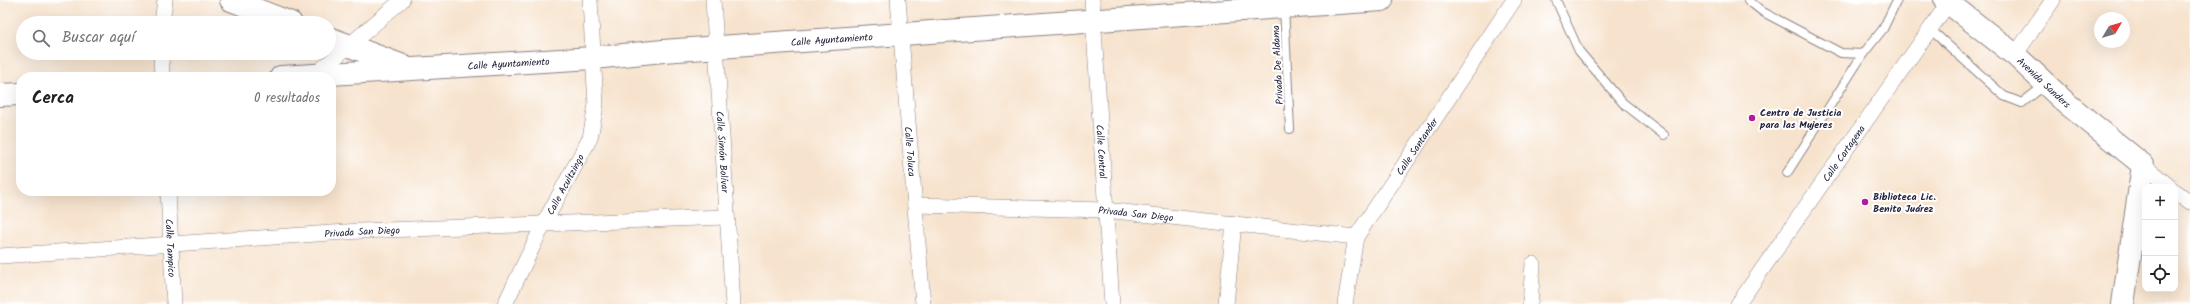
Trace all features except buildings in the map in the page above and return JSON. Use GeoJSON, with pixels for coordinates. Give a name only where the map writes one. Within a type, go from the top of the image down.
{"type":"FeatureCollection","features":[{"type":"Feature","properties":{"kind":"main road"},"geometry":{"type":"LineString","coordinates":[[231,0],[273,16]]}},
{"type":"Feature","properties":{"kind":"main road","name":"Calle Ayuntamiento"},"geometry":{"type":"LineString","coordinates":[[336,73],[593,58],[900,34],[1093,10],[1372,0]]}},
{"type":"Feature","properties":{"kind":"main road","name":"Avenida Sanders"},"geometry":{"type":"LineString","coordinates":[[1947,1],[2015,55],[2064,102],[2143,165]]}},
{"type":"Feature","properties":{"kind":"main road"},"geometry":{"type":"LineString","coordinates":[[338,41],[409,68]]}},
{"type":"Feature","properties":{"kind":"main road"},"geometry":{"type":"LineString","coordinates":[[0,95],[16,94]]}},
{"type":"Feature","properties":{"kind":"main road"},"geometry":{"type":"LineString","coordinates":[[2123,304],[2143,165]]}},
{"type":"Feature","properties":{"kind":"street"},"geometry":{"type":"LineString","coordinates":[[163,16],[164,0]]}},
{"type":"Feature","properties":{"kind":"street"},"geometry":{"type":"LineString","coordinates":[[338,41],[402,0]]}},
{"type":"Feature","properties":{"kind":"street","name":"Calle Acultzingo"},"geometry":{"type":"LineString","coordinates":[[505,304],[543,225],[590,138],[596,105],[590,0]]}},
{"type":"Feature","properties":{"kind":"street","name":"Calle Simón Bolívar"},"geometry":{"type":"LineString","coordinates":[[713,0],[726,216],[733,304]]}},
{"type":"Feature","properties":{"kind":"street","name":"Calle Toluca"},"geometry":{"type":"LineString","coordinates":[[898,0],[923,304]]}},
{"type":"Feature","properties":{"kind":"street","name":"Calle Santander"},"geometry":{"type":"LineString","coordinates":[[1345,304],[1356,237],[1514,0]]}},
{"type":"Feature","properties":{"kind":"street"},"geometry":{"type":"LineString","coordinates":[[2015,55],[2054,0]]}},
{"type":"Feature","properties":{"kind":"street","name":"Calle Cartagena"},"geometry":{"type":"LineString","coordinates":[[1738,304],[1930,29],[1947,1]]}},
{"type":"Feature","properties":{"kind":"street","name":"Calle Central"},"geometry":{"type":"LineString","coordinates":[[1093,10],[1112,304]]}},
{"type":"Feature","properties":{"kind":"street"},"geometry":{"type":"LineString","coordinates":[[162,60],[162,72]]}},
{"type":"Feature","properties":{"kind":"street"},"geometry":{"type":"LineString","coordinates":[[317,72],[325,60]]}},
{"type":"Feature","properties":{"kind":"street"},"geometry":{"type":"LineString","coordinates":[[2143,165],[2166,184]]}},
{"type":"Feature","properties":{"kind":"street"},"geometry":{"type":"LineString","coordinates":[[2178,193],[2190,202]]}},
{"type":"Feature","properties":{"kind":"street","name":"Calle Tampico"},"geometry":{"type":"LineString","coordinates":[[168,196],[174,304]]}},
{"type":"Feature","properties":{"kind":"street","name":"Privada San Diego"},"geometry":{"type":"LineString","coordinates":[[915,205],[1105,210],[1356,237]]}},
{"type":"Feature","properties":{"kind":"street","name":"Privada San Diego"},"geometry":{"type":"LineString","coordinates":[[0,256],[360,231],[543,225],[726,216]]}},
{"type":"Feature","properties":{"kind":"street"},"geometry":{"type":"LineString","coordinates":[[1226,304],[1234,223]]}},
{"type":"Feature","properties":{"kind":"street"},"geometry":{"type":"LineString","coordinates":[[1530,304],[1534,264]]}},
{"type":"Feature","properties":{"kind":"lane"},"geometry":{"type":"LineString","coordinates":[[1556,0],[1579,51],[1624,103],[1664,135]]}},
{"type":"Feature","properties":{"kind":"lane"},"geometry":{"type":"LineString","coordinates":[[1748,0],[1763,12],[1841,54],[1863,54]]}},
{"type":"Feature","properties":{"kind":"lane"},"geometry":{"type":"LineString","coordinates":[[1787,173],[1863,54],[1883,29],[1897,0]]}},
{"type":"Feature","properties":{"kind":"lane","name":"Privada De Aldama"},"geometry":{"type":"LineString","coordinates":[[1284,3],[1290,129]]}},
{"type":"Feature","properties":{"kind":"lane"},"geometry":{"type":"LineString","coordinates":[[1930,29],[2004,96],[2022,103],[2046,84]]}},
{"type":"Feature","properties":{"kind":"place","name":"Centro de Justicia para las Mujeres"},"geometry":{"type":"Point","coordinates":[1752,118]}},
{"type":"Feature","properties":{"kind":"place","name":"Biblioteca Lic. Benito Juárez"},"geometry":{"type":"Point","coordinates":[1865,202]}}]}
